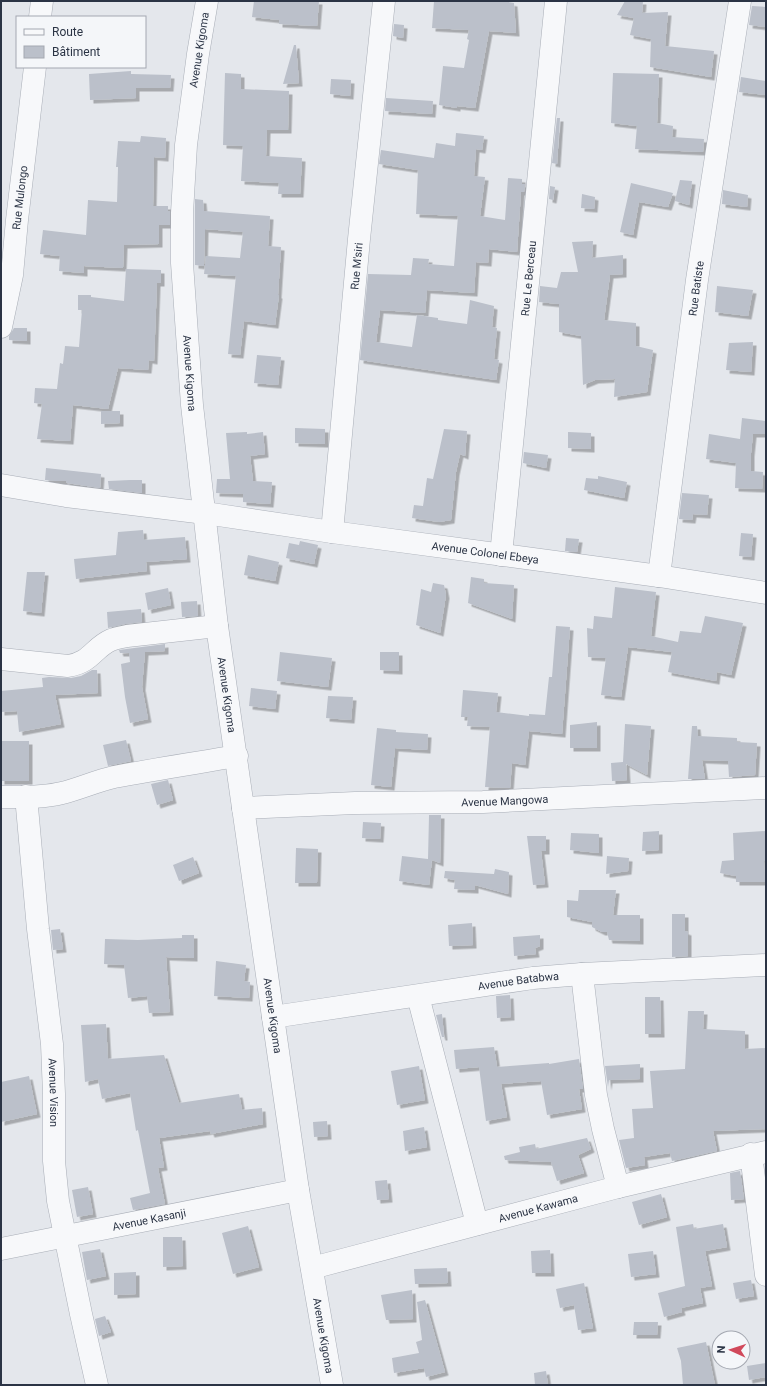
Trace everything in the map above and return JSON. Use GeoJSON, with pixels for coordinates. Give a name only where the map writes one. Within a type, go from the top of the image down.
{"type":"FeatureCollection","features":[{"type":"Feature","properties":{"kind":"street"},"geometry":{"type":"LineString","coordinates":[[40,16],[42,1]]}},
{"type":"Feature","properties":{"kind":"street","name":"Avenue Kigoma"},"geometry":{"type":"LineString","coordinates":[[207,1],[198,54],[186,145],[182,213],[182,263],[192,398],[217,626],[237,756],[298,1190],[332,1385]]}},
{"type":"Feature","properties":{"kind":"street","name":"Rue M'siri"},"geometry":{"type":"LineString","coordinates":[[332,532],[359,239],[384,1]]}},
{"type":"Feature","properties":{"kind":"street","name":"Rue Le Berceau"},"geometry":{"type":"LineString","coordinates":[[500,555],[556,1]]}},
{"type":"Feature","properties":{"kind":"street","name":"Rue Batiste"},"geometry":{"type":"LineString","coordinates":[[659,576],[697,280],[740,1]]}},
{"type":"Feature","properties":{"kind":"street","name":"Rue Mulongo"},"geometry":{"type":"LineString","coordinates":[[1,327],[12,275],[35,68]]}},
{"type":"Feature","properties":{"kind":"street","name":"Avenue Colonel Ebeya"},"geometry":{"type":"LineString","coordinates":[[1,485],[66,496],[205,513],[332,532],[659,576],[766,593]]}},
{"type":"Feature","properties":{"kind":"street"},"geometry":{"type":"LineString","coordinates":[[1,659],[68,666],[76,665],[87,659],[100,647],[113,639],[127,636],[217,626]]}},
{"type":"Feature","properties":{"kind":"street"},"geometry":{"type":"LineString","coordinates":[[1,797],[56,794],[113,777],[237,756]]}},
{"type":"Feature","properties":{"kind":"street","name":"Avenue Mangowa"},"geometry":{"type":"LineString","coordinates":[[244,808],[355,803],[483,802],[766,788]]}},
{"type":"Feature","properties":{"kind":"street","name":"Avenue Vision"},"geometry":{"type":"LineString","coordinates":[[26,796],[38,929],[52,1044],[54,1161],[58,1201],[97,1385]]}},
{"type":"Feature","properties":{"kind":"street","name":"Avenue Batabwa"},"geometry":{"type":"LineString","coordinates":[[273,1017],[533,978],[582,974],[766,965]]}},
{"type":"Feature","properties":{"kind":"street"},"geometry":{"type":"LineString","coordinates":[[582,974],[596,1095],[618,1187]]}},
{"type":"Feature","properties":{"kind":"street"},"geometry":{"type":"LineString","coordinates":[[418,996],[477,1224]]}},
{"type":"Feature","properties":{"kind":"street"},"geometry":{"type":"LineString","coordinates":[[758,1153],[766,1275]]}},
{"type":"Feature","properties":{"kind":"street","name":"Avenue Kawama"},"geometry":{"type":"LineString","coordinates":[[312,1268],[618,1187],[758,1153]]}},
{"type":"Feature","properties":{"kind":"street","name":"Avenue Kasanji"},"geometry":{"type":"LineString","coordinates":[[1,1249],[298,1190]]}},
{"type":"Feature","properties":{"kind":"building"},"geometry":{"type":"Polygon","coordinates":[[[254,1],[319,1],[317,26],[279,24],[279,20],[252,17],[254,1]]]}},
{"type":"Feature","properties":{"kind":"building"},"geometry":{"type":"Polygon","coordinates":[[[434,1],[502,1],[514,3],[516,33],[489,31],[475,108],[457,106],[457,108],[439,105],[443,66],[464,68],[469,40],[467,39],[469,30],[432,28],[434,1]]]}},
{"type":"Feature","properties":{"kind":"building"},"geometry":{"type":"Polygon","coordinates":[[[625,1],[643,1],[642,13],[668,12],[665,46],[714,51],[711,77],[650,67],[651,39],[630,35],[634,18],[617,15],[625,1]]]}},
{"type":"Feature","properties":{"kind":"building"},"geometry":{"type":"Polygon","coordinates":[[[752,6],[766,7],[766,27],[749,25],[752,6]]]}},
{"type":"Feature","properties":{"kind":"building"},"geometry":{"type":"Polygon","coordinates":[[[394,24],[404,25],[403,38],[393,36],[394,24]]]}},
{"type":"Feature","properties":{"kind":"building"},"geometry":{"type":"Polygon","coordinates":[[[294,45],[296,45],[299,83],[283,84],[294,45]]]}},
{"type":"Feature","properties":{"kind":"building"},"geometry":{"type":"Polygon","coordinates":[[[131,71],[131,74],[171,75],[170,88],[136,88],[136,98],[90,100],[89,74],[131,71]]]}},
{"type":"Feature","properties":{"kind":"building"},"geometry":{"type":"Polygon","coordinates":[[[225,73],[241,74],[241,89],[289,91],[288,130],[267,130],[266,156],[302,158],[300,194],[278,194],[279,183],[241,181],[243,146],[223,145],[225,73]]]}},
{"type":"Feature","properties":{"kind":"building"},"geometry":{"type":"Polygon","coordinates":[[[613,73],[659,74],[657,123],[673,126],[672,137],[704,139],[703,152],[635,149],[637,126],[611,123],[613,73]]]}},
{"type":"Feature","properties":{"kind":"building"},"geometry":{"type":"Polygon","coordinates":[[[741,77],[766,81],[766,95],[739,92],[741,77]]]}},
{"type":"Feature","properties":{"kind":"building"},"geometry":{"type":"Polygon","coordinates":[[[331,79],[351,80],[350,96],[330,94],[331,79]]]}},
{"type":"Feature","properties":{"kind":"building"},"geometry":{"type":"Polygon","coordinates":[[[386,98],[433,101],[432,114],[385,111],[386,98]]]}},
{"type":"Feature","properties":{"kind":"building"},"geometry":{"type":"Polygon","coordinates":[[[557,118],[560,118],[557,164],[552,163],[557,118]]]}},
{"type":"Feature","properties":{"kind":"building"},"geometry":{"type":"Polygon","coordinates":[[[456,133],[484,136],[482,150],[476,149],[474,176],[485,177],[480,216],[505,220],[508,178],[522,179],[522,184],[525,184],[524,192],[521,192],[517,252],[489,249],[488,263],[476,262],[474,293],[427,290],[425,313],[380,310],[376,342],[412,347],[417,315],[438,318],[438,320],[467,324],[470,300],[494,306],[492,327],[497,328],[494,359],[499,360],[496,380],[360,360],[368,274],[411,275],[413,258],[429,259],[428,264],[454,266],[458,216],[416,214],[418,170],[379,164],[381,150],[434,158],[436,143],[455,146],[456,133]]]}},
{"type":"Feature","properties":{"kind":"building"},"geometry":{"type":"Polygon","coordinates":[[[141,136],[166,138],[165,158],[154,157],[153,206],[168,206],[168,211],[170,211],[170,225],[159,225],[159,244],[124,245],[123,268],[84,266],[84,273],[59,271],[60,256],[40,254],[43,230],[86,235],[88,200],[117,202],[118,167],[116,167],[118,141],[140,142],[141,136]]]}},
{"type":"Feature","properties":{"kind":"building"},"geometry":{"type":"Polygon","coordinates":[[[680,180],[692,181],[689,205],[675,201],[680,180]]]}},
{"type":"Feature","properties":{"kind":"building"},"geometry":{"type":"Polygon","coordinates":[[[631,183],[673,193],[668,207],[639,202],[633,235],[620,232],[631,183]]]}},
{"type":"Feature","properties":{"kind":"building"},"geometry":{"type":"Polygon","coordinates":[[[550,186],[555,187],[553,200],[549,199],[550,186]]]}},
{"type":"Feature","properties":{"kind":"building"},"geometry":{"type":"Polygon","coordinates":[[[723,190],[748,195],[747,207],[722,204],[723,190]]]}},
{"type":"Feature","properties":{"kind":"building"},"geometry":{"type":"Polygon","coordinates":[[[582,194],[595,197],[594,209],[581,208],[582,194]]]}},
{"type":"Feature","properties":{"kind":"building"},"geometry":{"type":"Polygon","coordinates":[[[195,199],[203,200],[204,211],[270,216],[268,246],[281,247],[279,295],[275,325],[244,321],[240,355],[228,354],[236,276],[204,274],[206,256],[240,258],[243,232],[205,229],[204,266],[195,265],[195,199]]]}},
{"type":"Feature","properties":{"kind":"building"},"geometry":{"type":"Polygon","coordinates":[[[593,241],[592,258],[623,255],[623,274],[610,275],[604,320],[636,323],[636,346],[653,350],[647,392],[614,397],[615,379],[595,380],[583,385],[581,336],[559,332],[559,304],[539,302],[540,286],[557,288],[561,272],[578,272],[572,242],[593,241]]]}},
{"type":"Feature","properties":{"kind":"building"},"geometry":{"type":"Polygon","coordinates":[[[126,269],[161,270],[161,283],[157,283],[154,361],[149,360],[148,370],[118,368],[108,409],[73,405],[70,441],[37,439],[42,404],[34,403],[35,388],[57,389],[60,363],[63,364],[65,346],[79,347],[82,310],[78,310],[78,295],[91,295],[91,297],[124,301],[126,269]]]}},
{"type":"Feature","properties":{"kind":"building"},"geometry":{"type":"Polygon","coordinates":[[[717,286],[753,290],[748,316],[715,312],[717,286]]]}},
{"type":"Feature","properties":{"kind":"building"},"geometry":{"type":"Polygon","coordinates":[[[14,328],[27,328],[27,341],[9,340],[9,336],[14,328]]]}},
{"type":"Feature","properties":{"kind":"building"},"geometry":{"type":"Polygon","coordinates":[[[753,342],[751,372],[726,370],[729,343],[753,342]]]}},
{"type":"Feature","properties":{"kind":"building"},"geometry":{"type":"Polygon","coordinates":[[[257,355],[281,357],[278,385],[254,383],[257,355]]]}},
{"type":"Feature","properties":{"kind":"building"},"geometry":{"type":"Polygon","coordinates":[[[101,411],[120,411],[120,423],[101,424],[101,411]]]}},
{"type":"Feature","properties":{"kind":"building"},"geometry":{"type":"Polygon","coordinates":[[[742,418],[766,421],[766,434],[753,434],[751,453],[751,471],[763,472],[762,489],[735,488],[736,463],[706,459],[709,434],[740,439],[742,418]]]}},
{"type":"Feature","properties":{"kind":"building"},"geometry":{"type":"Polygon","coordinates":[[[295,428],[325,429],[325,444],[295,443],[295,428]]]}},
{"type":"Feature","properties":{"kind":"building"},"geometry":{"type":"Polygon","coordinates":[[[444,429],[467,431],[465,456],[460,454],[456,472],[451,520],[439,522],[412,518],[414,505],[423,506],[427,478],[433,479],[444,429]]]}},
{"type":"Feature","properties":{"kind":"building"},"geometry":{"type":"Polygon","coordinates":[[[247,432],[247,434],[263,432],[265,454],[250,456],[253,481],[272,482],[270,504],[243,502],[243,494],[216,493],[217,479],[230,479],[226,433],[247,432]]]}},
{"type":"Feature","properties":{"kind":"building"},"geometry":{"type":"Polygon","coordinates":[[[568,432],[591,433],[591,449],[568,448],[568,432]]]}},
{"type":"Feature","properties":{"kind":"building"},"geometry":{"type":"Polygon","coordinates":[[[524,452],[548,455],[546,468],[523,463],[524,452]]]}},
{"type":"Feature","properties":{"kind":"building"},"geometry":{"type":"Polygon","coordinates":[[[46,468],[101,474],[100,488],[67,483],[66,481],[45,480],[46,468]]]}},
{"type":"Feature","properties":{"kind":"building"},"geometry":{"type":"Polygon","coordinates":[[[598,476],[627,482],[624,498],[584,490],[586,478],[598,479],[598,476]]]}},
{"type":"Feature","properties":{"kind":"building"},"geometry":{"type":"Polygon","coordinates":[[[142,480],[142,493],[109,489],[108,481],[142,480]]]}},
{"type":"Feature","properties":{"kind":"building"},"geometry":{"type":"Polygon","coordinates":[[[682,493],[709,495],[707,515],[693,514],[692,520],[679,519],[682,493]]]}},
{"type":"Feature","properties":{"kind":"building"},"geometry":{"type":"Polygon","coordinates":[[[143,530],[144,540],[185,537],[187,559],[146,562],[147,571],[76,579],[74,559],[116,555],[118,532],[143,530]]]}},
{"type":"Feature","properties":{"kind":"building"},"geometry":{"type":"Polygon","coordinates":[[[741,533],[753,534],[751,557],[739,556],[741,533]]]}},
{"type":"Feature","properties":{"kind":"building"},"geometry":{"type":"Polygon","coordinates":[[[566,538],[579,539],[577,552],[565,551],[566,538]]]}},
{"type":"Feature","properties":{"kind":"building"},"geometry":{"type":"Polygon","coordinates":[[[300,541],[318,545],[314,564],[286,558],[289,543],[299,545],[300,541]]]}},
{"type":"Feature","properties":{"kind":"building"},"geometry":{"type":"Polygon","coordinates":[[[248,555],[279,562],[275,581],[244,575],[248,555]]]}},
{"type":"Feature","properties":{"kind":"building"},"geometry":{"type":"Polygon","coordinates":[[[27,572],[45,572],[41,613],[23,611],[27,572]]]}},
{"type":"Feature","properties":{"kind":"building"},"geometry":{"type":"Polygon","coordinates":[[[471,577],[484,579],[484,583],[514,585],[512,619],[468,603],[471,577]]]}},
{"type":"Feature","properties":{"kind":"building"},"geometry":{"type":"Polygon","coordinates":[[[433,583],[444,585],[446,595],[440,633],[416,625],[421,589],[431,592],[433,583]]]}},
{"type":"Feature","properties":{"kind":"building"},"geometry":{"type":"Polygon","coordinates":[[[615,587],[656,592],[651,636],[678,642],[680,631],[701,633],[705,616],[743,623],[731,675],[717,672],[716,681],[668,672],[672,652],[628,647],[621,697],[601,695],[606,658],[588,657],[587,628],[593,629],[594,616],[612,618],[615,587]]]}},
{"type":"Feature","properties":{"kind":"building"},"geometry":{"type":"Polygon","coordinates":[[[168,588],[171,605],[148,610],[145,593],[168,588]]]}},
{"type":"Feature","properties":{"kind":"building"},"geometry":{"type":"Polygon","coordinates":[[[197,601],[198,616],[182,617],[181,602],[197,601]]]}},
{"type":"Feature","properties":{"kind":"building"},"geometry":{"type":"Polygon","coordinates":[[[141,609],[142,622],[108,628],[107,612],[141,609]]]}},
{"type":"Feature","properties":{"kind":"building"},"geometry":{"type":"Polygon","coordinates":[[[556,626],[570,627],[562,734],[529,731],[525,765],[512,763],[510,788],[485,787],[490,727],[467,726],[468,717],[461,717],[463,690],[498,693],[496,712],[529,716],[529,714],[545,715],[549,677],[552,677],[556,626]]]}},
{"type":"Feature","properties":{"kind":"building"},"geometry":{"type":"Polygon","coordinates":[[[165,644],[165,651],[145,652],[142,687],[148,719],[130,723],[121,664],[130,662],[129,653],[120,653],[119,650],[165,644]]]}},
{"type":"Feature","properties":{"kind":"building"},"geometry":{"type":"Polygon","coordinates":[[[280,652],[332,658],[328,687],[277,681],[280,652]]]}},
{"type":"Feature","properties":{"kind":"building"},"geometry":{"type":"Polygon","coordinates":[[[380,652],[399,652],[399,671],[380,670],[380,652]]]}},
{"type":"Feature","properties":{"kind":"building"},"geometry":{"type":"Polygon","coordinates":[[[92,670],[97,670],[98,693],[55,695],[61,724],[19,732],[17,711],[1,712],[1,691],[43,687],[42,678],[71,678],[81,676],[92,670]]]}},
{"type":"Feature","properties":{"kind":"building"},"geometry":{"type":"Polygon","coordinates":[[[251,688],[277,691],[275,709],[249,706],[251,688]]]}},
{"type":"Feature","properties":{"kind":"building"},"geometry":{"type":"Polygon","coordinates":[[[328,696],[353,697],[351,720],[326,718],[328,696]]]}},
{"type":"Feature","properties":{"kind":"building"},"geometry":{"type":"Polygon","coordinates":[[[597,722],[597,748],[570,748],[570,725],[597,722]]]}},
{"type":"Feature","properties":{"kind":"building"},"geometry":{"type":"Polygon","coordinates":[[[625,724],[651,726],[647,775],[626,764],[627,780],[612,781],[611,763],[623,762],[625,724]]]}},
{"type":"Feature","properties":{"kind":"building"},"geometry":{"type":"Polygon","coordinates":[[[692,726],[697,726],[698,736],[737,738],[737,742],[757,743],[755,775],[729,777],[728,761],[702,760],[705,779],[688,779],[692,726]]]}},
{"type":"Feature","properties":{"kind":"building"},"geometry":{"type":"Polygon","coordinates":[[[377,728],[396,730],[396,732],[428,734],[427,750],[395,748],[391,787],[371,785],[377,728]]]}},
{"type":"Feature","properties":{"kind":"building"},"geometry":{"type":"Polygon","coordinates":[[[126,740],[131,761],[108,766],[103,745],[126,740]]]}},
{"type":"Feature","properties":{"kind":"building"},"geometry":{"type":"Polygon","coordinates":[[[1,741],[29,741],[29,781],[1,781],[1,741]]]}},
{"type":"Feature","properties":{"kind":"building"},"geometry":{"type":"Polygon","coordinates":[[[168,780],[173,800],[157,805],[151,784],[168,780]]]}},
{"type":"Feature","properties":{"kind":"building"},"geometry":{"type":"Polygon","coordinates":[[[429,815],[441,815],[440,863],[432,860],[429,885],[399,881],[402,856],[428,859],[429,815]]]}},
{"type":"Feature","properties":{"kind":"building"},"geometry":{"type":"Polygon","coordinates":[[[363,822],[381,823],[380,839],[362,838],[363,822]]]}},
{"type":"Feature","properties":{"kind":"building"},"geometry":{"type":"Polygon","coordinates":[[[659,831],[659,850],[642,851],[643,832],[659,831]]]}},
{"type":"Feature","properties":{"kind":"building"},"geometry":{"type":"Polygon","coordinates":[[[766,831],[766,861],[764,861],[765,882],[736,882],[736,876],[720,873],[722,861],[734,860],[733,833],[766,831]]]}},
{"type":"Feature","properties":{"kind":"building"},"geometry":{"type":"Polygon","coordinates":[[[571,833],[599,834],[599,853],[570,850],[571,833]]]}},
{"type":"Feature","properties":{"kind":"building"},"geometry":{"type":"Polygon","coordinates":[[[527,836],[546,836],[546,851],[541,851],[545,884],[533,885],[527,836]]]}},
{"type":"Feature","properties":{"kind":"building"},"geometry":{"type":"Polygon","coordinates":[[[296,848],[318,849],[317,883],[295,883],[296,848]]]}},
{"type":"Feature","properties":{"kind":"building"},"geometry":{"type":"Polygon","coordinates":[[[607,856],[629,858],[628,871],[606,874],[607,856]]]}},
{"type":"Feature","properties":{"kind":"building"},"geometry":{"type":"Polygon","coordinates":[[[193,857],[199,873],[179,881],[173,865],[193,857]]]}},
{"type":"Feature","properties":{"kind":"building"},"geometry":{"type":"Polygon","coordinates":[[[495,869],[509,872],[508,894],[475,885],[475,890],[454,889],[455,880],[444,878],[445,871],[494,874],[495,869]]]}},
{"type":"Feature","properties":{"kind":"building"},"geometry":{"type":"Polygon","coordinates":[[[579,890],[616,890],[613,915],[640,915],[640,941],[609,940],[607,932],[602,932],[592,927],[592,922],[567,917],[567,900],[578,901],[579,890]]]}},
{"type":"Feature","properties":{"kind":"building"},"geometry":{"type":"Polygon","coordinates":[[[672,914],[685,914],[685,931],[688,932],[688,956],[672,957],[672,914]]]}},
{"type":"Feature","properties":{"kind":"building"},"geometry":{"type":"Polygon","coordinates":[[[472,923],[473,945],[449,946],[448,925],[472,923]]]}},
{"type":"Feature","properties":{"kind":"building"},"geometry":{"type":"Polygon","coordinates":[[[60,929],[63,949],[53,950],[51,930],[60,929]]]}},
{"type":"Feature","properties":{"kind":"building"},"geometry":{"type":"Polygon","coordinates":[[[182,935],[194,935],[194,958],[166,957],[170,1012],[149,1013],[147,996],[128,998],[124,965],[104,964],[105,939],[138,940],[182,938],[182,935]]]}},
{"type":"Feature","properties":{"kind":"building"},"geometry":{"type":"Polygon","coordinates":[[[540,935],[540,946],[535,948],[536,954],[514,956],[513,937],[540,935]]]}},
{"type":"Feature","properties":{"kind":"building"},"geometry":{"type":"Polygon","coordinates":[[[216,961],[246,965],[244,981],[250,982],[249,998],[214,996],[216,961]]]}},
{"type":"Feature","properties":{"kind":"building"},"geometry":{"type":"Polygon","coordinates":[[[510,995],[511,1017],[497,1018],[496,996],[510,995]]]}},
{"type":"Feature","properties":{"kind":"building"},"geometry":{"type":"Polygon","coordinates":[[[645,997],[660,997],[661,1034],[645,1034],[645,997]]]}},
{"type":"Feature","properties":{"kind":"building"},"geometry":{"type":"Polygon","coordinates":[[[688,1011],[704,1011],[703,1029],[745,1031],[745,1049],[766,1048],[766,1129],[713,1131],[717,1151],[672,1161],[670,1153],[644,1157],[645,1165],[626,1168],[619,1140],[634,1138],[632,1109],[653,1108],[650,1071],[685,1069],[688,1011]]]}},
{"type":"Feature","properties":{"kind":"building"},"geometry":{"type":"Polygon","coordinates":[[[442,1014],[444,1037],[442,1037],[436,1015],[442,1014]]]}},
{"type":"Feature","properties":{"kind":"building"},"geometry":{"type":"Polygon","coordinates":[[[106,1024],[108,1059],[164,1055],[179,1103],[239,1094],[242,1110],[262,1108],[263,1124],[211,1134],[210,1131],[159,1138],[164,1167],[158,1168],[165,1204],[133,1210],[130,1198],[150,1193],[138,1130],[136,1131],[130,1093],[102,1099],[98,1079],[85,1082],[81,1025],[106,1024]]]}},
{"type":"Feature","properties":{"kind":"building"},"geometry":{"type":"Polygon","coordinates":[[[494,1047],[497,1067],[549,1064],[579,1059],[583,1089],[579,1089],[582,1109],[547,1115],[541,1081],[501,1084],[507,1117],[486,1121],[479,1067],[456,1069],[454,1050],[494,1047]]]}},
{"type":"Feature","properties":{"kind":"building"},"geometry":{"type":"Polygon","coordinates":[[[640,1064],[640,1079],[609,1080],[608,1087],[605,1066],[640,1064]]]}},
{"type":"Feature","properties":{"kind":"building"},"geometry":{"type":"Polygon","coordinates":[[[419,1066],[425,1100],[397,1105],[391,1071],[419,1066]]]}},
{"type":"Feature","properties":{"kind":"building"},"geometry":{"type":"Polygon","coordinates":[[[29,1076],[37,1114],[1,1122],[1,1082],[29,1076]]]}},
{"type":"Feature","properties":{"kind":"building"},"geometry":{"type":"Polygon","coordinates":[[[327,1121],[328,1136],[314,1137],[313,1122],[327,1121]]]}},
{"type":"Feature","properties":{"kind":"building"},"geometry":{"type":"Polygon","coordinates":[[[424,1127],[427,1147],[405,1151],[403,1131],[424,1127]]]}},
{"type":"Feature","properties":{"kind":"building"},"geometry":{"type":"Polygon","coordinates":[[[587,1138],[591,1149],[578,1155],[584,1173],[557,1181],[551,1162],[505,1160],[504,1156],[520,1152],[519,1147],[535,1144],[536,1149],[587,1138]]]}},
{"type":"Feature","properties":{"kind":"building"},"geometry":{"type":"Polygon","coordinates":[[[740,1171],[744,1199],[731,1200],[730,1173],[740,1171]]]}},
{"type":"Feature","properties":{"kind":"building"},"geometry":{"type":"Polygon","coordinates":[[[387,1180],[389,1199],[377,1200],[375,1181],[387,1180]]]}},
{"type":"Feature","properties":{"kind":"building"},"geometry":{"type":"Polygon","coordinates":[[[88,1187],[93,1214],[77,1217],[72,1190],[88,1187]]]}},
{"type":"Feature","properties":{"kind":"building"},"geometry":{"type":"Polygon","coordinates":[[[661,1194],[667,1217],[639,1225],[632,1202],[661,1194]]]}},
{"type":"Feature","properties":{"kind":"building"},"geometry":{"type":"Polygon","coordinates":[[[693,1224],[694,1229],[723,1224],[727,1247],[705,1251],[712,1286],[700,1288],[703,1303],[681,1308],[682,1312],[664,1317],[658,1293],[685,1286],[676,1227],[693,1224]]]}},
{"type":"Feature","properties":{"kind":"building"},"geometry":{"type":"Polygon","coordinates":[[[248,1226],[259,1267],[233,1274],[222,1233],[248,1226]]]}},
{"type":"Feature","properties":{"kind":"building"},"geometry":{"type":"Polygon","coordinates":[[[163,1237],[182,1237],[183,1266],[163,1267],[163,1237]]]}},
{"type":"Feature","properties":{"kind":"building"},"geometry":{"type":"Polygon","coordinates":[[[100,1249],[106,1276],[87,1280],[82,1252],[100,1249]]]}},
{"type":"Feature","properties":{"kind":"building"},"geometry":{"type":"Polygon","coordinates":[[[550,1250],[551,1273],[532,1273],[531,1251],[550,1250]]]}},
{"type":"Feature","properties":{"kind":"building"},"geometry":{"type":"Polygon","coordinates":[[[653,1251],[656,1274],[631,1277],[628,1254],[653,1251]]]}},
{"type":"Feature","properties":{"kind":"building"},"geometry":{"type":"Polygon","coordinates":[[[447,1268],[448,1283],[415,1284],[414,1269],[447,1268]]]}},
{"type":"Feature","properties":{"kind":"building"},"geometry":{"type":"Polygon","coordinates":[[[136,1272],[136,1294],[114,1295],[114,1273],[136,1272]]]}},
{"type":"Feature","properties":{"kind":"building"},"geometry":{"type":"Polygon","coordinates":[[[751,1280],[754,1296],[736,1299],[733,1283],[751,1280]]]}},
{"type":"Feature","properties":{"kind":"building"},"geometry":{"type":"Polygon","coordinates":[[[584,1283],[593,1328],[578,1330],[574,1305],[560,1308],[556,1289],[584,1283]]]}},
{"type":"Feature","properties":{"kind":"building"},"geometry":{"type":"Polygon","coordinates":[[[412,1290],[413,1319],[386,1320],[381,1295],[412,1290]]]}},
{"type":"Feature","properties":{"kind":"building"},"geometry":{"type":"Polygon","coordinates":[[[425,1300],[445,1372],[426,1377],[424,1368],[394,1373],[392,1358],[419,1353],[416,1342],[422,1340],[417,1302],[425,1300]]]}},
{"type":"Feature","properties":{"kind":"building"},"geometry":{"type":"Polygon","coordinates":[[[105,1316],[111,1332],[99,1336],[95,1319],[105,1316]]]}},
{"type":"Feature","properties":{"kind":"building"},"geometry":{"type":"Polygon","coordinates":[[[634,1322],[658,1322],[657,1335],[633,1335],[634,1322]]]}},
{"type":"Feature","properties":{"kind":"building"},"geometry":{"type":"Polygon","coordinates":[[[706,1342],[715,1385],[683,1385],[681,1361],[677,1348],[706,1342]]]}},
{"type":"Feature","properties":{"kind":"building"},"geometry":{"type":"Polygon","coordinates":[[[766,1363],[766,1377],[749,1380],[748,1370],[751,1370],[751,1365],[766,1363]]]}},
{"type":"Feature","properties":{"kind":"building"},"geometry":{"type":"Polygon","coordinates":[[[546,1371],[548,1385],[535,1385],[534,1373],[546,1371]]]}}]}
